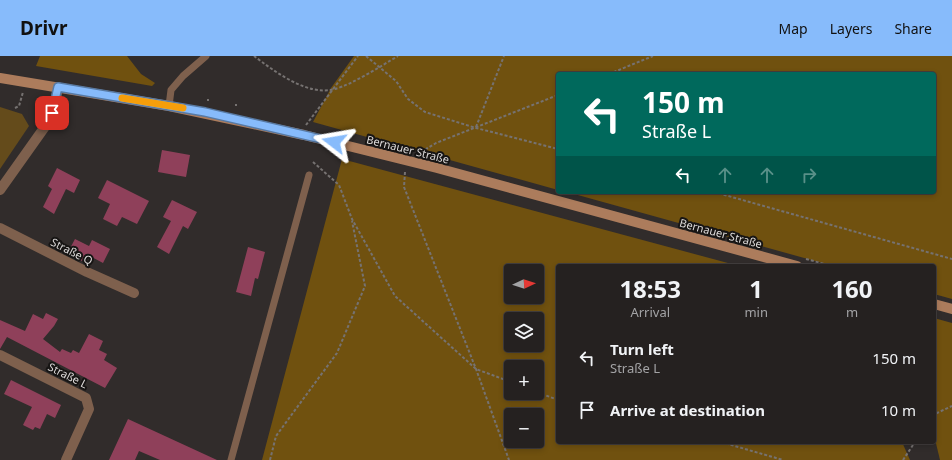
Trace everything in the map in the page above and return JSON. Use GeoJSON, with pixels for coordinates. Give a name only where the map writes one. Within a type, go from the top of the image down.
{"type":"FeatureCollection","features":[{"type":"Feature","properties":{"kind":"main road","name":"Bernauer Straße"},"geometry":{"type":"LineString","coordinates":[[4,79],[169,106],[304,135],[412,162],[790,264]]}},
{"type":"Feature","properties":{"kind":"main road"},"geometry":{"type":"LineString","coordinates":[[936,305],[952,309]]}},
{"type":"Feature","properties":{"kind":"street"},"geometry":{"type":"LineString","coordinates":[[0,190],[49,121],[55,106],[58,87]]}},
{"type":"Feature","properties":{"kind":"street","name":"Straße Q"},"geometry":{"type":"LineString","coordinates":[[0,228],[86,272],[134,293]]}},
{"type":"Feature","properties":{"kind":"street","name":"Straße L"},"geometry":{"type":"LineString","coordinates":[[0,355],[86,398],[89,409],[66,460]]}},
{"type":"Feature","properties":{"kind":"lane"},"geometry":{"type":"LineString","coordinates":[[169,106],[171,90],[183,76],[206,56]]}},
{"type":"Feature","properties":{"kind":"lane"},"geometry":{"type":"LineString","coordinates":[[231,460],[310,175]]}},
{"type":"Feature","properties":{"kind":"path"},"geometry":{"type":"LineString","coordinates":[[254,56],[282,77],[318,90],[333,90],[398,56]]}},
{"type":"Feature","properties":{"kind":"path"},"geometry":{"type":"LineString","coordinates":[[304,135],[306,124],[358,56]]}},
{"type":"Feature","properties":{"kind":"path"},"geometry":{"type":"LineString","coordinates":[[366,56],[396,81],[408,99],[425,112],[476,128],[556,148]]}},
{"type":"Feature","properties":{"kind":"path"},"geometry":{"type":"LineString","coordinates":[[476,128],[504,56]]}},
{"type":"Feature","properties":{"kind":"path"},"geometry":{"type":"LineString","coordinates":[[614,72],[653,56]]}},
{"type":"Feature","properties":{"kind":"path"},"geometry":{"type":"LineString","coordinates":[[15,108],[19,106],[25,82]]}},
{"type":"Feature","properties":{"kind":"path"},"geometry":{"type":"LineString","coordinates":[[509,460],[476,369],[404,186],[412,162],[420,154],[436,143],[556,96]]}},
{"type":"Feature","properties":{"kind":"path"},"geometry":{"type":"LineString","coordinates":[[313,162],[339,185],[352,219],[395,296],[476,369],[504,379]]}},
{"type":"Feature","properties":{"kind":"path"},"geometry":{"type":"LineString","coordinates":[[721,194],[952,259]]}},
{"type":"Feature","properties":{"kind":"path"},"geometry":{"type":"LineString","coordinates":[[270,460],[276,436],[337,353],[365,286],[352,219]]}},
{"type":"Feature","properties":{"kind":"path"},"geometry":{"type":"LineString","coordinates":[[544,395],[556,399]]}},
{"type":"Feature","properties":{"kind":"path"},"geometry":{"type":"LineString","coordinates":[[936,416],[952,406]]}},
{"type":"Feature","properties":{"kind":"path"},"geometry":{"type":"LineString","coordinates":[[728,444],[783,460]]}},
{"type":"Feature","properties":{"kind":"path"},"geometry":{"type":"LineString","coordinates":[[903,460],[914,444]]}},
{"type":"Feature","properties":{"kind":"shaded area"},"geometry":{"type":"Polygon","coordinates":[[[40,56],[127,56],[141,74],[155,83],[152,86],[36,66],[40,56]]]}},
{"type":"Feature","properties":{"kind":"shaded area"},"geometry":{"type":"Polygon","coordinates":[[[354,56],[952,56],[952,299],[936,295],[936,264],[826,264],[574,194],[936,194],[936,72],[556,72],[556,189],[313,122],[331,88],[354,56]]]}},
{"type":"Feature","properties":{"kind":"shaded area"},"geometry":{"type":"Polygon","coordinates":[[[0,107],[22,114],[29,126],[0,169],[0,107]]]}},
{"type":"Feature","properties":{"kind":"shaded area"},"geometry":{"type":"Polygon","coordinates":[[[342,159],[732,264],[556,264],[556,444],[903,444],[910,460],[262,460],[342,159]]]}},
{"type":"Feature","properties":{"kind":"shaded area"},"geometry":{"type":"Polygon","coordinates":[[[936,319],[952,323],[952,460],[940,460],[936,443],[936,319]]]}},
{"type":"Feature","properties":{"kind":"building"},"geometry":{"type":"Polygon","coordinates":[[[162,150],[190,155],[186,177],[158,172],[162,150]]]}},
{"type":"Feature","properties":{"kind":"building"},"geometry":{"type":"Polygon","coordinates":[[[57,168],[80,180],[74,193],[66,189],[54,214],[43,207],[52,189],[48,186],[57,168]]]}},
{"type":"Feature","properties":{"kind":"building"},"geometry":{"type":"Polygon","coordinates":[[[107,180],[149,201],[137,224],[122,217],[117,226],[103,219],[110,204],[98,198],[107,180]]]}},
{"type":"Feature","properties":{"kind":"building"},"geometry":{"type":"Polygon","coordinates":[[[172,200],[197,212],[188,229],[183,226],[169,254],[157,247],[171,221],[163,217],[172,200]]]}},
{"type":"Feature","properties":{"kind":"building"},"geometry":{"type":"Polygon","coordinates":[[[75,239],[89,246],[92,240],[110,249],[103,263],[86,254],[82,261],[67,254],[75,239]]]}},
{"type":"Feature","properties":{"kind":"building"},"geometry":{"type":"Polygon","coordinates":[[[248,247],[265,252],[258,279],[255,278],[251,296],[236,292],[248,247]]]}},
{"type":"Feature","properties":{"kind":"building"},"geometry":{"type":"Polygon","coordinates":[[[46,313],[58,319],[43,339],[60,352],[62,349],[71,353],[73,350],[79,353],[89,334],[103,341],[99,350],[107,354],[104,360],[117,368],[105,388],[7,337],[0,349],[0,320],[25,331],[33,314],[43,319],[46,313]]]}},
{"type":"Feature","properties":{"kind":"building"},"geometry":{"type":"Polygon","coordinates":[[[11,380],[61,405],[55,418],[47,414],[40,429],[35,427],[33,430],[23,425],[32,407],[4,394],[11,380]]]}},
{"type":"Feature","properties":{"kind":"building"},"geometry":{"type":"Polygon","coordinates":[[[128,419],[217,460],[160,460],[139,451],[135,460],[109,460],[128,419]]]}},
{"type":"Feature","properties":{"kind":"slow traffic"},"geometry":{"type":"LineString","coordinates":[[122,98],[183,108]]}},
{"type":"Feature","properties":{"kind":"route"},"geometry":{"type":"LineString","coordinates":[[52,113],[55,106],[58,87],[205,112],[334,142]]}}]}
